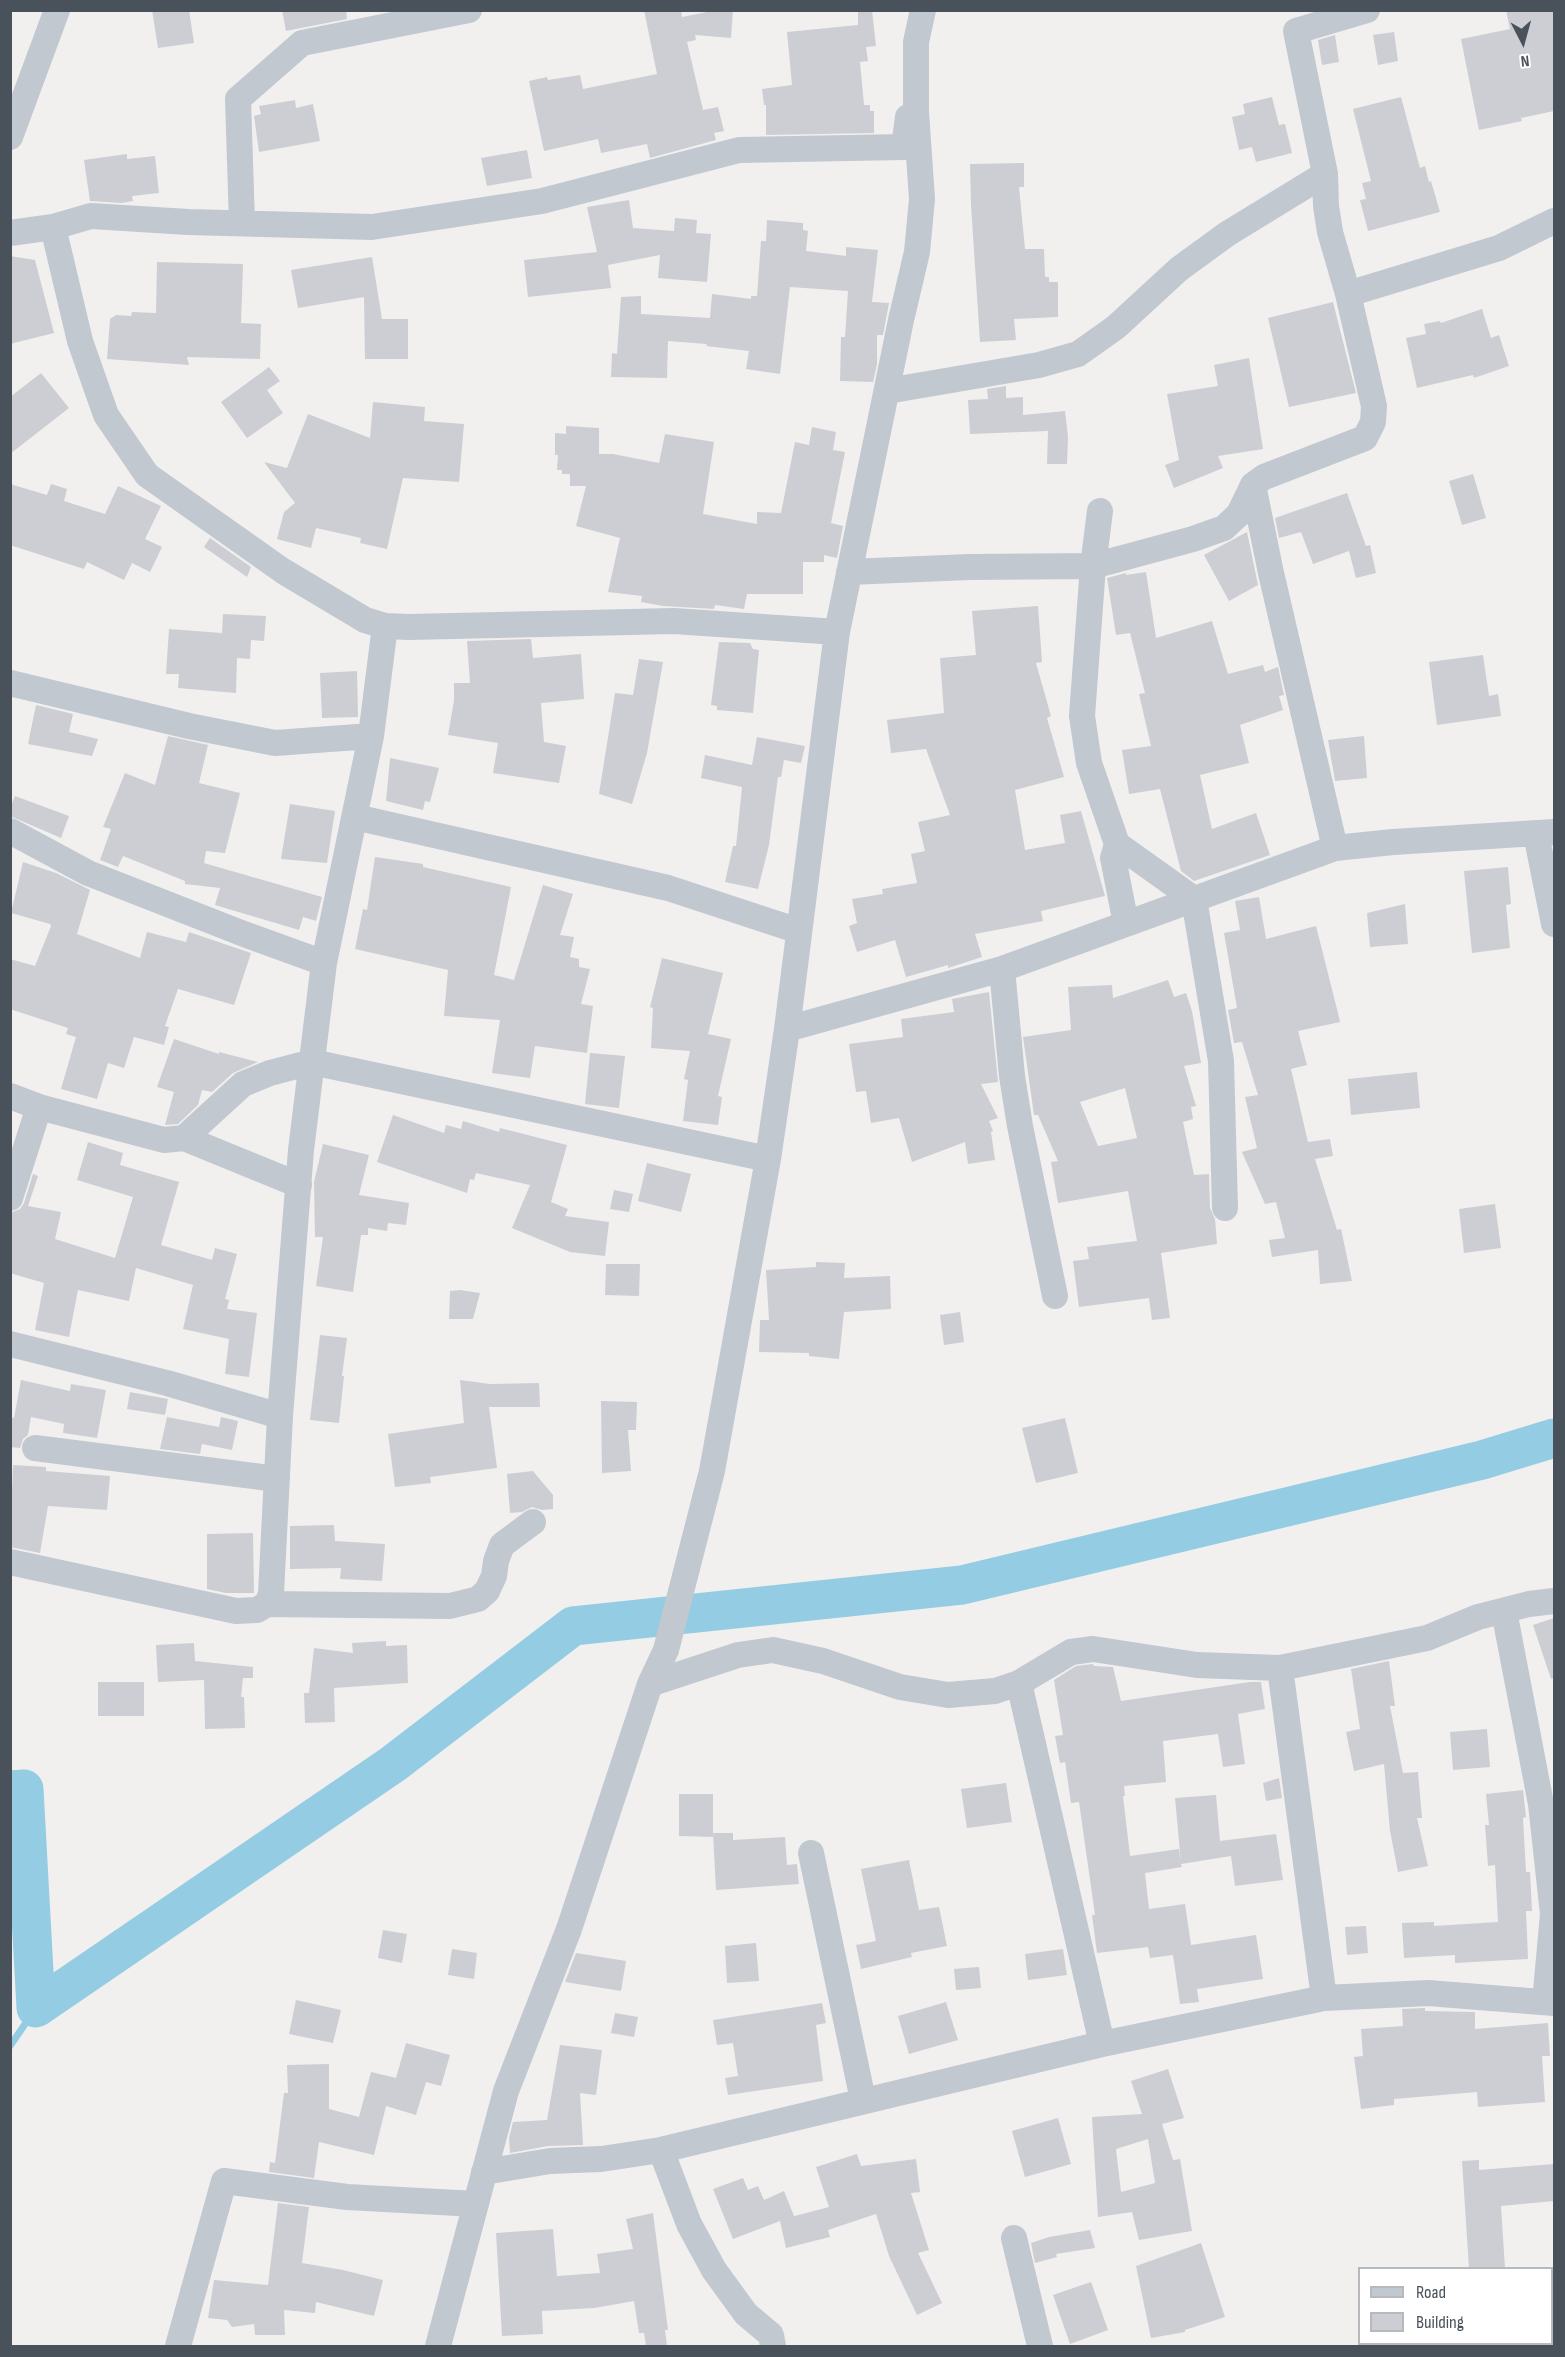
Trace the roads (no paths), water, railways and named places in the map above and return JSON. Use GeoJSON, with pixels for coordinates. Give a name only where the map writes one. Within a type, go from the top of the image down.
{"type":"FeatureCollection","features":[{"type":"Feature","properties":{"kind":"street"},"geometry":{"type":"LineString","coordinates":[[10,137],[57,10]]}},
{"type":"Feature","properties":{"kind":"street"},"geometry":{"type":"LineString","coordinates":[[242,223],[238,99],[302,43],[469,10]]}},
{"type":"Feature","properties":{"kind":"street"},"geometry":{"type":"LineString","coordinates":[[10,233],[52,227],[91,216],[372,227],[542,201],[739,150],[904,147],[916,42],[923,10]]}},
{"type":"Feature","properties":{"kind":"street"},"geometry":{"type":"LineString","coordinates":[[849,572],[969,567],[1093,566],[1193,539],[1224,528],[1239,514],[1252,485],[1264,477],[1365,438],[1373,422],[1374,406],[1348,294],[1330,232],[1325,174],[1296,31],[1367,10]]}},
{"type":"Feature","properties":{"kind":"street"},"geometry":{"type":"LineString","coordinates":[[438,2346],[506,2091],[569,1929],[650,1684],[666,1650],[712,1471],[768,1159],[787,1029],[837,632],[917,252],[922,199],[916,112],[916,42]]}},
{"type":"Feature","properties":{"kind":"street"},"geometry":{"type":"LineString","coordinates":[[887,390],[1039,365],[1078,354],[1116,327],[1179,269],[1227,234],[1325,174]]}},
{"type":"Feature","properties":{"kind":"street"},"geometry":{"type":"LineString","coordinates":[[1348,294],[1499,248],[1554,221]]}},
{"type":"Feature","properties":{"kind":"street"},"geometry":{"type":"LineString","coordinates":[[52,227],[80,342],[106,415],[147,475],[282,571],[365,620],[385,626],[674,621],[837,632]]}},
{"type":"Feature","properties":{"kind":"street"},"geometry":{"type":"LineString","coordinates":[[1252,485],[1270,573],[1335,848]]}},
{"type":"Feature","properties":{"kind":"street"},"geometry":{"type":"LineString","coordinates":[[1100,511],[1093,566],[1082,716],[1089,763],[1117,844],[1113,858],[1126,924]]}},
{"type":"Feature","properties":{"kind":"street"},"geometry":{"type":"LineString","coordinates":[[267,1604],[271,1594],[280,1416],[299,1185],[312,1062],[324,963],[371,736],[385,626]]}},
{"type":"Feature","properties":{"kind":"street"},"geometry":{"type":"LineString","coordinates":[[10,683],[189,726],[275,743],[371,736]]}},
{"type":"Feature","properties":{"kind":"street"},"geometry":{"type":"LineString","coordinates":[[355,817],[668,888],[799,931]]}},
{"type":"Feature","properties":{"kind":"street"},"geometry":{"type":"LineString","coordinates":[[10,831],[88,873],[324,963]]}},
{"type":"Feature","properties":{"kind":"street"},"geometry":{"type":"LineString","coordinates":[[787,1029],[1002,969],[1335,848],[1393,842],[1545,833],[1554,924]]}},
{"type":"Feature","properties":{"kind":"street"},"geometry":{"type":"LineString","coordinates":[[1117,844],[1194,899],[1221,1061],[1225,1208]]}},
{"type":"Feature","properties":{"kind":"street"},"geometry":{"type":"LineString","coordinates":[[1002,969],[1018,1116],[1055,1296]]}},
{"type":"Feature","properties":{"kind":"street"},"geometry":{"type":"LineString","coordinates":[[184,1138],[243,1084],[270,1073],[312,1062],[768,1159]]}},
{"type":"Feature","properties":{"kind":"street"},"geometry":{"type":"LineString","coordinates":[[10,1096],[39,1107],[165,1140],[184,1138],[299,1185]]}},
{"type":"Feature","properties":{"kind":"street"},"geometry":{"type":"LineString","coordinates":[[10,1197],[39,1107]]}},
{"type":"Feature","properties":{"kind":"street"},"geometry":{"type":"LineString","coordinates":[[10,1344],[167,1383],[280,1416]]}},
{"type":"Feature","properties":{"kind":"street"},"geometry":{"type":"LineString","coordinates":[[35,1448],[277,1479]]}},
{"type":"Feature","properties":{"kind":"street"},"geometry":{"type":"LineString","coordinates":[[10,1562],[237,1611],[257,1610],[267,1604],[450,1606],[478,1599],[487,1591],[494,1576],[496,1561],[502,1545],[533,1522]]}},
{"type":"Feature","properties":{"kind":"street"},"geometry":{"type":"LineString","coordinates":[[650,1684],[738,1654],[772,1650],[823,1660],[900,1687],[948,1695],[995,1691],[1019,1683],[1071,1652],[1093,1649],[1197,1665],[1280,1668],[1427,1638],[1478,1617],[1554,1601]]}},
{"type":"Feature","properties":{"kind":"street"},"geometry":{"type":"LineString","coordinates":[[484,2172],[661,2150],[1102,2044],[1324,1998],[1428,1993],[1550,2002],[1553,1914],[1541,1804],[1504,1611]]}},
{"type":"Feature","properties":{"kind":"street"},"geometry":{"type":"LineString","coordinates":[[1280,1668],[1324,1998]]}},
{"type":"Feature","properties":{"kind":"street"},"geometry":{"type":"LineString","coordinates":[[1019,1683],[1102,2044]]}},
{"type":"Feature","properties":{"kind":"street"},"geometry":{"type":"LineString","coordinates":[[811,1853],[863,2100]]}},
{"type":"Feature","properties":{"kind":"street"},"geometry":{"type":"LineString","coordinates":[[661,2150],[689,2223],[714,2270],[746,2314],[771,2335],[773,2346]]}},
{"type":"Feature","properties":{"kind":"street"},"geometry":{"type":"LineString","coordinates":[[178,2346],[224,2181],[347,2197],[476,2204]]}},
{"type":"Feature","properties":{"kind":"street"},"geometry":{"type":"LineString","coordinates":[[1014,2238],[1040,2346]]}},
{"type":"Feature","properties":{"kind":"waterway"},"geometry":{"type":"LineString","coordinates":[[10,1790],[24,1789],[36,2008],[393,1764],[573,1626],[962,1585],[1482,1460],[1554,1438]]}},
{"type":"Feature","properties":{"kind":"waterway"},"geometry":{"type":"LineString","coordinates":[[10,2046],[36,2008]]}}]}
